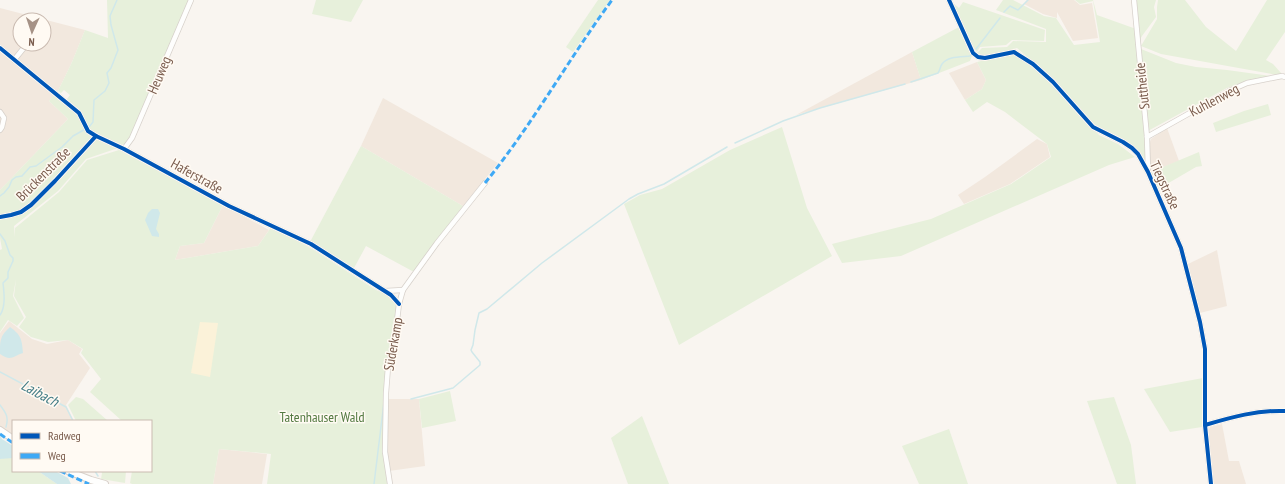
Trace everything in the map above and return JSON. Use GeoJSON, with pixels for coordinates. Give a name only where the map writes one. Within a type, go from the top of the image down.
{"type":"FeatureCollection","features":[{"type":"Feature","properties":{"kind":"main road"},"geometry":{"type":"LineString","coordinates":[[0,430],[12,437]]}},
{"type":"Feature","properties":{"kind":"main road"},"geometry":{"type":"LineString","coordinates":[[70,472],[84,478],[106,484]]}},
{"type":"Feature","properties":{"kind":"street","name":"Heuweg"},"geometry":{"type":"LineString","coordinates":[[124,148],[132,138],[191,0]]}},
{"type":"Feature","properties":{"kind":"street","name":"Tiegstraße"},"geometry":{"type":"LineString","coordinates":[[949,0],[973,53],[978,57],[985,58],[1014,52],[1033,64],[1053,82],[1096,130],[1123,142],[1132,148],[1138,154],[1148,172],[1181,248],[1200,322],[1205,349],[1205,425],[1211,484]]}},
{"type":"Feature","properties":{"kind":"street","name":"Suttheide"},"geometry":{"type":"LineString","coordinates":[[1134,0],[1147,137],[1148,172]]}},
{"type":"Feature","properties":{"kind":"street","name":"Haferstraße"},"geometry":{"type":"LineString","coordinates":[[0,48],[79,113],[87,129],[96,136],[124,148],[229,206],[311,244],[384,291],[400,304]]}},
{"type":"Feature","properties":{"kind":"street"},"geometry":{"type":"LineString","coordinates":[[14,60],[20,52]]}},
{"type":"Feature","properties":{"kind":"street","name":"Kuhlenweg"},"geometry":{"type":"LineString","coordinates":[[1147,137],[1229,91],[1247,83],[1282,76],[1285,77]]}},
{"type":"Feature","properties":{"kind":"street"},"geometry":{"type":"LineString","coordinates":[[0,112],[4,118],[0,130]]}},
{"type":"Feature","properties":{"kind":"street","name":"Brückenstraße"},"geometry":{"type":"LineString","coordinates":[[1,217],[21,212],[31,205],[55,182],[96,136]]}},
{"type":"Feature","properties":{"kind":"street","name":"Süderkamp"},"geometry":{"type":"LineString","coordinates":[[390,484],[385,452],[386,393],[388,367],[396,337],[403,290],[437,243],[485,183]]}},
{"type":"Feature","properties":{"kind":"street"},"geometry":{"type":"LineString","coordinates":[[384,291],[403,290]]}},
{"type":"Feature","properties":{"kind":"street"},"geometry":{"type":"LineString","coordinates":[[1205,425],[1240,415],[1268,410],[1285,411]]}},
{"type":"Feature","properties":{"kind":"shaded area"},"geometry":{"type":"Polygon","coordinates":[[[1027,0],[1074,0],[1080,5],[1092,3],[1098,38],[1073,41],[1057,12],[1057,18],[1043,14],[1024,4],[1027,0]]]}},
{"type":"Feature","properties":{"kind":"shaded area"},"geometry":{"type":"Polygon","coordinates":[[[0,8],[15,12],[12,12],[12,52],[52,52],[52,21],[85,30],[58,91],[49,101],[68,119],[0,190],[0,8]]]}},
{"type":"Feature","properties":{"kind":"shaded area"},"geometry":{"type":"Polygon","coordinates":[[[912,52],[921,80],[796,115],[912,52]]]}},
{"type":"Feature","properties":{"kind":"shaded area"},"geometry":{"type":"Polygon","coordinates":[[[977,62],[986,80],[982,89],[965,100],[949,73],[977,62]]]}},
{"type":"Feature","properties":{"kind":"shaded area"},"geometry":{"type":"Polygon","coordinates":[[[383,98],[498,163],[463,206],[361,146],[383,98]]]}},
{"type":"Feature","properties":{"kind":"shaded area"},"geometry":{"type":"Polygon","coordinates":[[[1167,128],[1179,161],[1151,172],[1149,145],[1151,139],[1167,128]]]}},
{"type":"Feature","properties":{"kind":"shaded area"},"geometry":{"type":"Polygon","coordinates":[[[1037,139],[1047,144],[1050,157],[1010,184],[964,204],[958,195],[1037,139]]]}},
{"type":"Feature","properties":{"kind":"shaded area"},"geometry":{"type":"Polygon","coordinates":[[[223,205],[269,230],[258,246],[175,260],[180,246],[204,243],[223,205]]]}},
{"type":"Feature","properties":{"kind":"shaded area"},"geometry":{"type":"Polygon","coordinates":[[[1217,250],[1227,306],[1200,313],[1188,264],[1217,250]]]}},
{"type":"Feature","properties":{"kind":"shaded area"},"geometry":{"type":"Polygon","coordinates":[[[9,321],[32,339],[47,344],[68,340],[82,349],[79,354],[90,368],[66,405],[74,420],[12,420],[12,434],[0,426],[0,333],[9,321]]]}},
{"type":"Feature","properties":{"kind":"shaded area"},"geometry":{"type":"Polygon","coordinates":[[[387,399],[419,399],[425,466],[389,471],[386,433],[387,399]]]}},
{"type":"Feature","properties":{"kind":"shaded area"},"geometry":{"type":"Polygon","coordinates":[[[1222,424],[1229,461],[1239,461],[1246,484],[1213,484],[1208,431],[1210,427],[1222,424]]]}},
{"type":"Feature","properties":{"kind":"shaded area"},"geometry":{"type":"Polygon","coordinates":[[[219,449],[267,454],[262,484],[213,484],[219,449]]]}},
{"type":"Feature","properties":{"kind":"green space"},"geometry":{"type":"Polygon","coordinates":[[[107,0],[189,0],[131,137],[126,144],[121,145],[90,129],[81,111],[67,99],[70,95],[64,90],[61,93],[58,91],[85,30],[108,38],[107,0]]]}},
{"type":"Feature","properties":{"kind":"green space"},"geometry":{"type":"Polygon","coordinates":[[[316,0],[363,0],[351,22],[312,14],[316,0]]]}},
{"type":"Feature","properties":{"kind":"green space"},"geometry":{"type":"Polygon","coordinates":[[[598,0],[610,0],[573,52],[566,47],[598,0]]]}},
{"type":"Feature","properties":{"kind":"green space"},"geometry":{"type":"Polygon","coordinates":[[[1003,0],[1013,0],[1044,16],[1056,18],[1074,45],[1100,42],[1093,1],[1080,4],[1075,0],[1093,0],[1097,15],[1139,30],[1136,0],[1156,0],[1154,7],[1156,17],[1136,47],[1176,63],[1196,67],[1271,76],[1246,81],[1227,88],[1146,132],[1147,162],[1145,162],[1139,153],[1100,131],[1054,80],[1017,48],[985,56],[977,53],[982,48],[1007,47],[1013,41],[1046,42],[1046,29],[996,10],[1003,0]]]}},
{"type":"Feature","properties":{"kind":"green space"},"geometry":{"type":"Polygon","coordinates":[[[1158,0],[1185,0],[1206,27],[1236,51],[1267,0],[1285,0],[1285,32],[1266,60],[1273,64],[1282,74],[1277,75],[1161,54],[1141,46],[1157,19],[1158,0]]]}},
{"type":"Feature","properties":{"kind":"green space"},"geometry":{"type":"Polygon","coordinates":[[[963,2],[1045,30],[1044,41],[1012,40],[1006,45],[980,47],[977,52],[972,45],[953,3],[959,8],[963,2]]]}},
{"type":"Feature","properties":{"kind":"green space"},"geometry":{"type":"Polygon","coordinates":[[[959,27],[972,56],[970,61],[921,80],[912,52],[959,27]]]}},
{"type":"Feature","properties":{"kind":"green space"},"geometry":{"type":"Polygon","coordinates":[[[1014,53],[1052,83],[1099,135],[1118,144],[1135,157],[1109,165],[901,256],[842,263],[832,244],[931,219],[1011,184],[1051,157],[1047,144],[1005,112],[987,102],[973,112],[965,100],[982,89],[986,80],[977,62],[1014,53]]]}},
{"type":"Feature","properties":{"kind":"green space","name":"Tatenhauser Wald"},"geometry":{"type":"Polygon","coordinates":[[[54,95],[77,114],[90,136],[118,148],[86,159],[58,191],[14,226],[15,237],[15,228],[59,192],[87,160],[119,150],[223,205],[204,243],[180,246],[175,260],[258,246],[272,226],[314,250],[376,290],[386,294],[397,306],[394,338],[386,365],[384,399],[383,452],[387,484],[267,484],[271,454],[219,449],[213,484],[130,483],[132,472],[152,472],[152,420],[121,420],[90,392],[101,379],[81,353],[83,349],[68,340],[48,342],[31,337],[19,327],[26,317],[14,296],[16,279],[13,296],[24,318],[17,326],[8,320],[0,332],[0,250],[2,249],[0,238],[0,190],[68,119],[49,101],[54,95]]]}},
{"type":"Feature","properties":{"kind":"green space"},"geometry":{"type":"Polygon","coordinates":[[[1268,104],[1271,115],[1216,132],[1213,123],[1244,111],[1268,104]]]}},
{"type":"Feature","properties":{"kind":"green space"},"geometry":{"type":"Polygon","coordinates":[[[782,127],[807,208],[832,256],[679,345],[624,204],[640,195],[662,189],[730,150],[782,127]]]}},
{"type":"Feature","properties":{"kind":"green space"},"geometry":{"type":"Polygon","coordinates":[[[361,146],[463,206],[414,272],[366,246],[354,268],[310,242],[361,146]]]}},
{"type":"Feature","properties":{"kind":"green space"},"geometry":{"type":"Polygon","coordinates":[[[1199,152],[1202,166],[1196,167],[1160,188],[1157,187],[1151,172],[1199,152]]]}},
{"type":"Feature","properties":{"kind":"green space"},"geometry":{"type":"Polygon","coordinates":[[[1203,378],[1202,427],[1170,432],[1144,389],[1203,378]]]}},
{"type":"Feature","properties":{"kind":"green space"},"geometry":{"type":"Polygon","coordinates":[[[450,391],[456,421],[422,428],[419,399],[450,391]]]}},
{"type":"Feature","properties":{"kind":"green space"},"geometry":{"type":"Polygon","coordinates":[[[76,397],[83,399],[107,420],[76,420],[68,405],[76,397]]]}},
{"type":"Feature","properties":{"kind":"green space"},"geometry":{"type":"Polygon","coordinates":[[[1114,397],[1131,445],[1136,484],[1117,484],[1087,401],[1114,397]]]}},
{"type":"Feature","properties":{"kind":"green space"},"geometry":{"type":"Polygon","coordinates":[[[642,416],[669,484],[628,484],[611,438],[642,416]]]}},
{"type":"Feature","properties":{"kind":"green space"},"geometry":{"type":"Polygon","coordinates":[[[949,429],[968,484],[919,484],[902,446],[949,429]]]}},
{"type":"Feature","properties":{"kind":"green space"},"geometry":{"type":"Polygon","coordinates":[[[12,458],[12,472],[39,472],[57,484],[0,484],[0,459],[12,458]]]}},
{"type":"Feature","properties":{"kind":"green space"},"geometry":{"type":"Polygon","coordinates":[[[126,472],[125,483],[101,479],[102,473],[126,472]]]}},
{"type":"Feature","properties":{"kind":"sand"},"geometry":{"type":"Polygon","coordinates":[[[200,322],[218,323],[210,377],[191,373],[200,322]]]}},
{"type":"Feature","properties":{"kind":"water"},"geometry":{"type":"Polygon","coordinates":[[[152,209],[158,209],[160,213],[156,229],[159,237],[152,236],[145,220],[148,213],[152,209]]]}},
{"type":"Feature","properties":{"kind":"water"},"geometry":{"type":"Polygon","coordinates":[[[10,327],[17,332],[20,338],[23,353],[12,358],[7,358],[0,354],[0,349],[2,336],[10,327]]]}},
{"type":"Feature","properties":{"kind":"water"},"geometry":{"type":"Polygon","coordinates":[[[0,435],[2,439],[12,445],[12,458],[0,459],[0,435]]]}},
{"type":"Feature","properties":{"kind":"water"},"geometry":{"type":"Polygon","coordinates":[[[39,472],[57,472],[68,478],[71,484],[57,484],[39,472]]]}},
{"type":"Feature","properties":{"kind":"waterway","name":"Laibach"},"geometry":{"type":"LineString","coordinates":[[0,196],[9,187],[12,180],[16,177],[22,176],[30,167],[36,166],[62,147],[73,136],[89,127],[93,122],[94,100],[105,91],[109,83],[107,73],[111,68],[118,50],[110,16],[117,0]]}},
{"type":"Feature","properties":{"kind":"waterway"},"geometry":{"type":"LineString","coordinates":[[1004,12],[1010,6],[1018,10],[1028,0]]}},
{"type":"Feature","properties":{"kind":"waterway"},"geometry":{"type":"LineString","coordinates":[[976,49],[1000,18]]}},
{"type":"Feature","properties":{"kind":"waterway"},"geometry":{"type":"LineString","coordinates":[[911,82],[938,73],[945,61],[954,57],[970,56],[971,54]]}},
{"type":"Feature","properties":{"kind":"waterway"},"geometry":{"type":"LineString","coordinates":[[735,143],[783,121],[820,108],[905,84]]}},
{"type":"Feature","properties":{"kind":"waterway"},"geometry":{"type":"LineString","coordinates":[[411,399],[453,388],[480,365],[480,362],[471,350],[479,313],[487,309],[542,263],[629,199],[664,184],[727,147]]}},
{"type":"Feature","properties":{"kind":"waterway","name":"Laibach"},"geometry":{"type":"LineString","coordinates":[[0,234],[5,241],[10,255],[13,258],[8,272],[8,278],[3,283],[4,304],[0,315]]}},
{"type":"Feature","properties":{"kind":"waterway","name":"Laibach"},"geometry":{"type":"LineString","coordinates":[[0,372],[66,407],[72,420]]}},
{"type":"Feature","properties":{"kind":"waterway"},"geometry":{"type":"LineString","coordinates":[[374,484],[384,402]]}},
{"type":"Feature","properties":{"kind":"waterway","name":"Laibach"},"geometry":{"type":"LineString","coordinates":[[0,405],[6,415],[6,427]]}},
{"type":"Feature","properties":{"kind":"waterway","name":"Laibach"},"geometry":{"type":"LineString","coordinates":[[96,472],[98,476]]}},
{"type":"Feature","properties":{"kind":"marked path"},"geometry":{"type":"LineString","coordinates":[[485,183],[534,115],[612,0]]}},
{"type":"Feature","properties":{"kind":"marked path"},"geometry":{"type":"LineString","coordinates":[[0,434],[12,442]]}},
{"type":"Feature","properties":{"kind":"marked path"},"geometry":{"type":"LineString","coordinates":[[62,472],[89,484]]}},
{"type":"Feature","properties":{"kind":"cycle path"},"geometry":{"type":"LineString","coordinates":[[949,0],[973,53],[978,57],[985,58],[1014,52],[1033,64],[1053,82],[1093,127],[1132,148],[1138,154],[1148,172],[1181,248],[1200,322],[1205,349],[1205,425],[1211,484]]}},
{"type":"Feature","properties":{"kind":"cycle path"},"geometry":{"type":"LineString","coordinates":[[0,48],[79,113],[88,131],[229,206],[311,244],[391,295],[399,304]]}},
{"type":"Feature","properties":{"kind":"cycle path"},"geometry":{"type":"LineString","coordinates":[[0,217],[21,212],[31,205],[96,136]]}},
{"type":"Feature","properties":{"kind":"cycle path"},"geometry":{"type":"LineString","coordinates":[[1205,425],[1255,413],[1285,411]]}}]}
